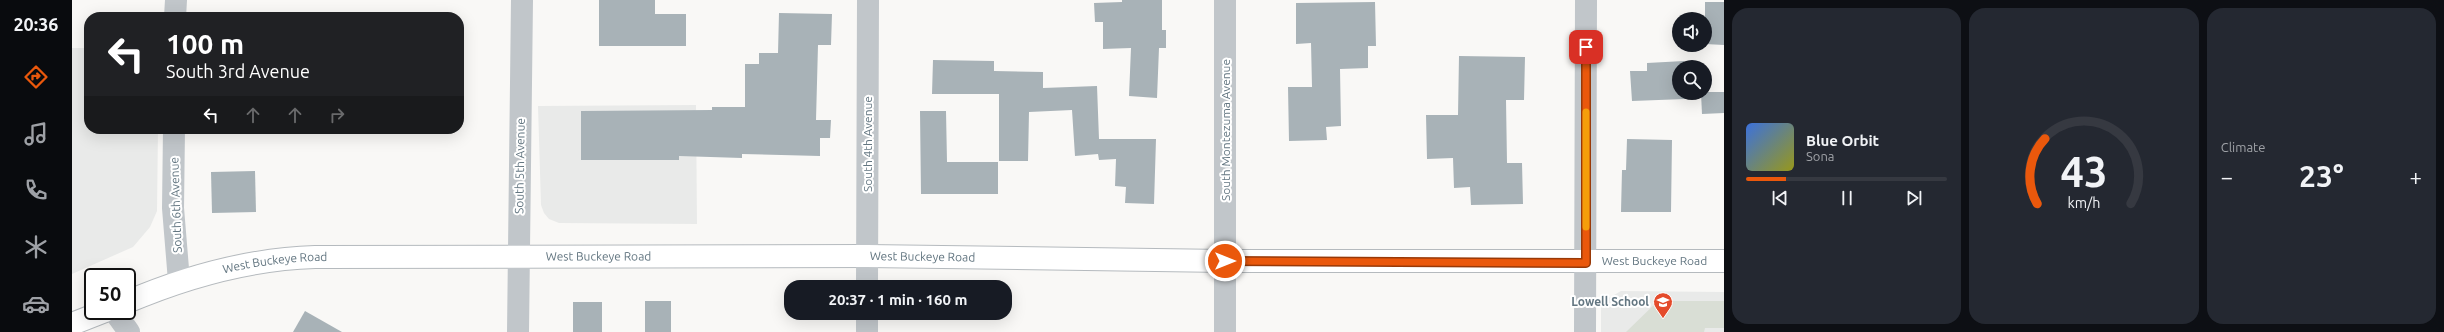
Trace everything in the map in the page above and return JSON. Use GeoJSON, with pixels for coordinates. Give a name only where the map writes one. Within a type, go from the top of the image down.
{"type":"FeatureCollection","features":[{"type":"Feature","properties":{"kind":"main road","name":"West Buckeye Road"},"geometry":{"type":"LineString","coordinates":[[136,298],[179,281],[231,266],[291,258],[867,256],[1225,261],[1586,263],[1724,261]]}},
{"type":"Feature","properties":{"kind":"main road"},"geometry":{"type":"LineString","coordinates":[[72,324],[84,319]]}},
{"type":"Feature","properties":{"kind":"street"},"geometry":{"type":"LineString","coordinates":[[175,12],[176,0]]}},
{"type":"Feature","properties":{"kind":"street","name":"South 5th Avenue"},"geometry":{"type":"LineString","coordinates":[[518,332],[522,0]]}},
{"type":"Feature","properties":{"kind":"street","name":"South 4th Avenue"},"geometry":{"type":"LineString","coordinates":[[867,280],[868,0]]}},
{"type":"Feature","properties":{"kind":"street","name":"South Montezuma Avenue"},"geometry":{"type":"LineString","coordinates":[[1225,0],[1226,332]]}},
{"type":"Feature","properties":{"kind":"street"},"geometry":{"type":"LineString","coordinates":[[1586,0],[1586,332]]}},
{"type":"Feature","properties":{"kind":"street","name":"South 6th Avenue"},"geometry":{"type":"LineString","coordinates":[[174,134],[173,208],[179,281]]}},
{"type":"Feature","properties":{"kind":"street"},"geometry":{"type":"LineString","coordinates":[[120,320],[129,332]]}},
{"type":"Feature","properties":{"kind":"street"},"geometry":{"type":"LineString","coordinates":[[866,320],[866,332]]}},
{"type":"Feature","properties":{"kind":"shaded area"},"geometry":{"type":"Polygon","coordinates":[[[72,48],[84,48],[84,134],[158,134],[157,211],[150,227],[133,247],[72,274],[72,48]]]}},
{"type":"Feature","properties":{"kind":"shaded area"},"geometry":{"type":"Polygon","coordinates":[[[696,105],[697,224],[559,223],[549,219],[544,213],[541,205],[538,106],[696,105]]]}},
{"type":"Feature","properties":{"kind":"shaded area","name":"Lowell School"},"geometry":{"type":"Polygon","coordinates":[[[1621,291],[1724,292],[1724,332],[1601,332],[1601,307],[1607,299],[1621,291]]]}},
{"type":"Feature","properties":{"kind":"shaded area"},"geometry":{"type":"Polygon","coordinates":[[[1658,301],[1724,301],[1724,328],[1705,328],[1704,332],[1626,332],[1658,301]]]}},
{"type":"Feature","properties":{"kind":"building"},"geometry":{"type":"Polygon","coordinates":[[[599,0],[655,0],[655,14],[686,14],[686,46],[599,46],[599,0]]]}},
{"type":"Feature","properties":{"kind":"building"},"geometry":{"type":"Polygon","coordinates":[[[1122,0],[1162,0],[1162,30],[1166,30],[1166,48],[1159,48],[1157,98],[1129,96],[1131,48],[1103,49],[1103,22],[1095,22],[1094,3],[1122,2],[1122,0]]]}},
{"type":"Feature","properties":{"kind":"building"},"geometry":{"type":"Polygon","coordinates":[[[1375,2],[1376,46],[1368,46],[1368,68],[1340,69],[1341,126],[1326,127],[1327,140],[1289,141],[1288,87],[1312,87],[1311,43],[1296,44],[1296,3],[1375,2]]]}},
{"type":"Feature","properties":{"kind":"building"},"geometry":{"type":"Polygon","coordinates":[[[1705,2],[1724,2],[1724,45],[1712,44],[1712,12],[1705,12],[1705,2]]]}},
{"type":"Feature","properties":{"kind":"building"},"geometry":{"type":"Polygon","coordinates":[[[779,13],[832,14],[831,45],[818,45],[816,120],[831,120],[830,138],[820,138],[820,156],[742,154],[742,158],[679,156],[679,160],[581,160],[581,111],[712,110],[712,107],[745,107],[745,64],[759,64],[759,53],[778,53],[779,13]]]}},
{"type":"Feature","properties":{"kind":"building"},"geometry":{"type":"Polygon","coordinates":[[[1459,56],[1525,57],[1524,100],[1506,100],[1507,163],[1522,163],[1523,204],[1471,205],[1470,187],[1454,188],[1453,158],[1427,159],[1426,115],[1458,115],[1459,56]]]}},
{"type":"Feature","properties":{"kind":"building"},"geometry":{"type":"Polygon","coordinates":[[[933,60],[994,61],[994,71],[1043,72],[1043,88],[1097,86],[1099,139],[1156,139],[1154,204],[1125,203],[1126,187],[1115,186],[1116,159],[1099,160],[1098,154],[1075,156],[1072,110],[1029,112],[1028,161],[999,161],[999,94],[932,94],[933,60]]]}},
{"type":"Feature","properties":{"kind":"building"},"geometry":{"type":"Polygon","coordinates":[[[1672,62],[1672,99],[1632,101],[1630,71],[1647,71],[1647,63],[1672,62]]]}},
{"type":"Feature","properties":{"kind":"building"},"geometry":{"type":"Polygon","coordinates":[[[1712,92],[1724,92],[1724,113],[1702,114],[1701,100],[1712,100],[1712,92]]]}},
{"type":"Feature","properties":{"kind":"building"},"geometry":{"type":"Polygon","coordinates":[[[920,111],[946,111],[947,162],[998,162],[998,194],[921,194],[920,111]]]}},
{"type":"Feature","properties":{"kind":"building"},"geometry":{"type":"Polygon","coordinates":[[[1627,139],[1672,140],[1671,212],[1621,212],[1622,170],[1626,170],[1627,139]]]}},
{"type":"Feature","properties":{"kind":"building"},"geometry":{"type":"Polygon","coordinates":[[[255,171],[256,212],[212,213],[211,172],[255,171]]]}},
{"type":"Feature","properties":{"kind":"building"},"geometry":{"type":"Polygon","coordinates":[[[645,301],[671,301],[671,332],[645,332],[645,301]]]}},
{"type":"Feature","properties":{"kind":"building"},"geometry":{"type":"Polygon","coordinates":[[[573,302],[602,302],[602,332],[573,332],[573,302]]]}},
{"type":"Feature","properties":{"kind":"building"},"geometry":{"type":"Polygon","coordinates":[[[305,311],[342,332],[293,332],[305,311]]]}},
{"type":"Feature","properties":{"kind":"slow traffic"},"geometry":{"type":"LineString","coordinates":[[1586,112],[1586,227]]}},
{"type":"Feature","properties":{"kind":"place","name":"Lowell School"},"geometry":{"type":"Point","coordinates":[1663,319]}},
{"type":"Feature","properties":{"kind":"route"},"geometry":{"type":"LineString","coordinates":[[1225,261],[1586,263],[1586,47]]}}]}
